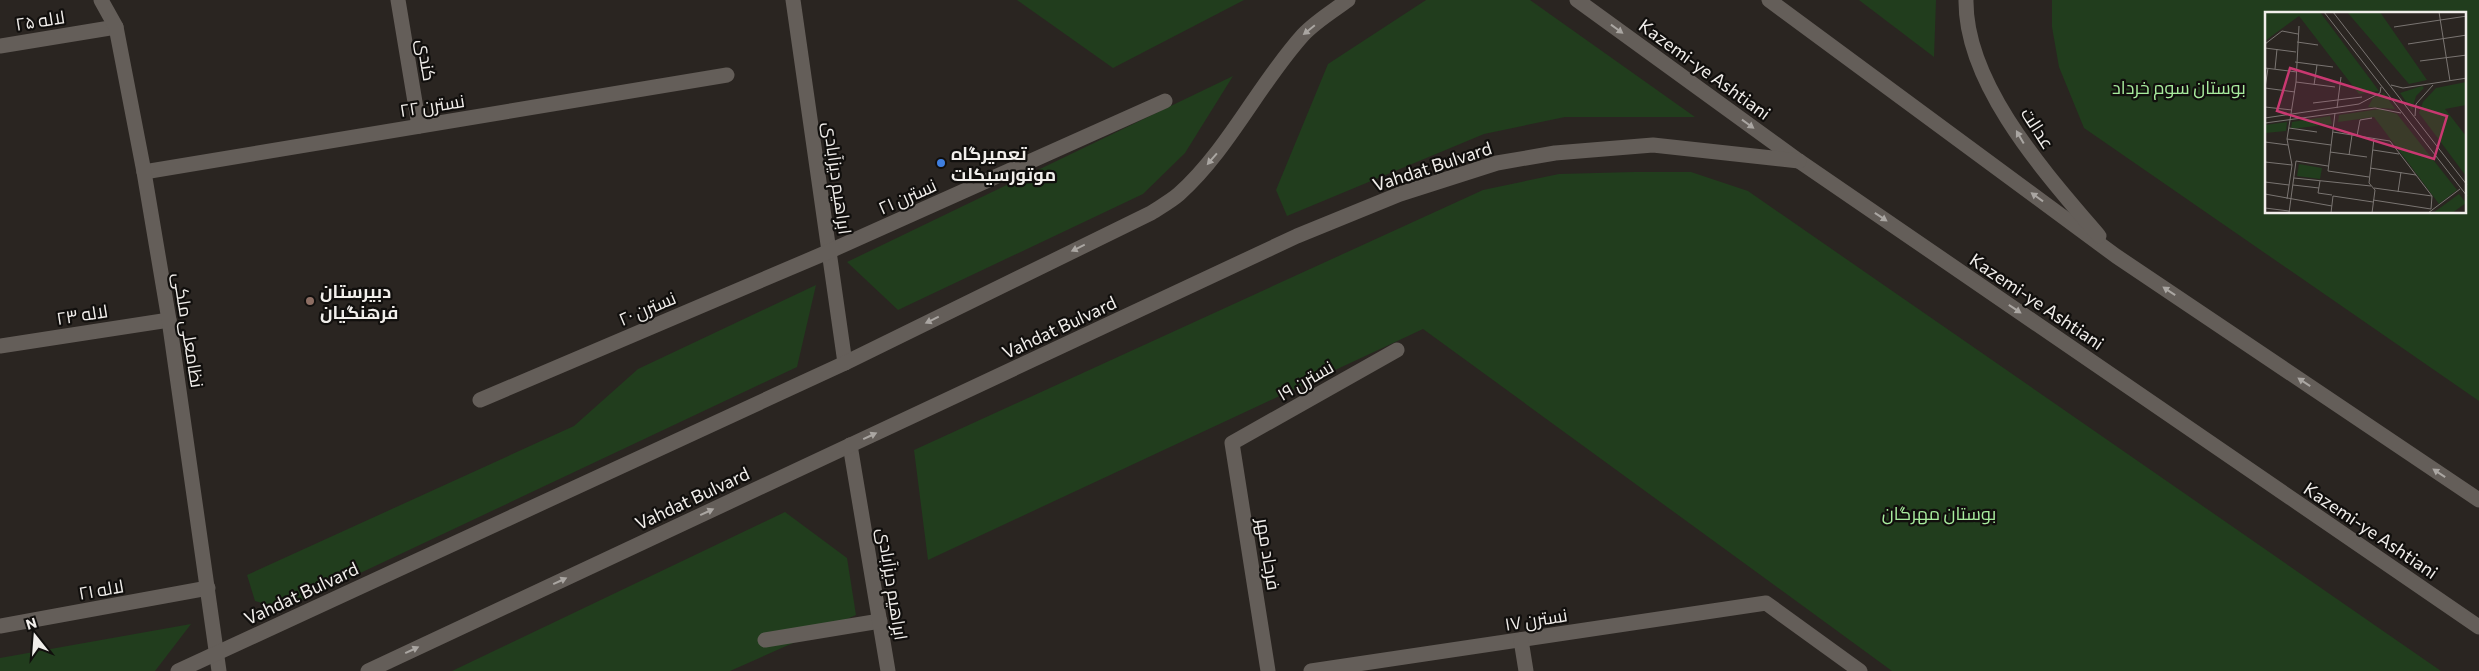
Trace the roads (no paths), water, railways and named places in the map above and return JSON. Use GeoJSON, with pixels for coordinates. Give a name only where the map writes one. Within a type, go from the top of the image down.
{"type":"FeatureCollection","features":[{"type":"Feature","properties":{"kind":"street","name":"نظامعلی ملکی"},"geometry":{"type":"LineString","coordinates":[[102,0],[116,27],[144,172],[169,320],[219,671]]}},
{"type":"Feature","properties":{"kind":"street","name":"کندی"},"geometry":{"type":"LineString","coordinates":[[398,0],[419,126]]}},
{"type":"Feature","properties":{"kind":"street","name":"ابراهیم دیزآبادی"},"geometry":{"type":"LineString","coordinates":[[793,0],[845,362]]}},
{"type":"Feature","properties":{"kind":"street","name":"Vahdat Bulvard"},"geometry":{"type":"LineString","coordinates":[[178,671],[845,362],[1151,213],[1178,195],[1219,151],[1244,112],[1304,34],[1348,0]]}},
{"type":"Feature","properties":{"kind":"street","name":"Kazemi-ye Ashtiani"},"geometry":{"type":"LineString","coordinates":[[1577,0],[1799,160],[2479,627]]}},
{"type":"Feature","properties":{"kind":"street"},"geometry":{"type":"LineString","coordinates":[[1769,0],[2116,256],[2479,500]]}},
{"type":"Feature","properties":{"kind":"street","name":"عدالت"},"geometry":{"type":"LineString","coordinates":[[1966,0],[1973,43],[1985,77],[2029,154],[2116,256]]}},
{"type":"Feature","properties":{"kind":"street","name":"لاله ۲۵"},"geometry":{"type":"LineString","coordinates":[[0,46],[116,27]]}},
{"type":"Feature","properties":{"kind":"street","name":"نسترن ۲۲"},"geometry":{"type":"LineString","coordinates":[[144,172],[727,75]]}},
{"type":"Feature","properties":{"kind":"street","name":"نسترن ۲۱"},"geometry":{"type":"LineString","coordinates":[[830,251],[1164,101]]}},
{"type":"Feature","properties":{"kind":"street","name":"Vahdat Bulvard"},"geometry":{"type":"LineString","coordinates":[[368,671],[1297,236],[1400,194],[1497,163],[1555,153],[1652,145],[1799,160]]}},
{"type":"Feature","properties":{"kind":"street","name":"نسترن ۲۰"},"geometry":{"type":"LineString","coordinates":[[480,400],[830,251]]}},
{"type":"Feature","properties":{"kind":"street","name":"لاله ۲۳"},"geometry":{"type":"LineString","coordinates":[[0,346],[169,320]]}},
{"type":"Feature","properties":{"kind":"street","name":"نسترن ۱۹"},"geometry":{"type":"LineString","coordinates":[[1232,443],[1397,350]]}},
{"type":"Feature","properties":{"kind":"street","name":"فرجاد مهر"},"geometry":{"type":"LineString","coordinates":[[1232,443],[1268,671]]}},
{"type":"Feature","properties":{"kind":"street","name":"ابراهیم دیزآبادی"},"geometry":{"type":"LineString","coordinates":[[850,445],[888,671]]}},
{"type":"Feature","properties":{"kind":"street","name":"لاله ۲۱"},"geometry":{"type":"LineString","coordinates":[[0,626],[208,588]]}},
{"type":"Feature","properties":{"kind":"street","name":"نسترن ۱۷"},"geometry":{"type":"LineString","coordinates":[[1311,671],[1766,603],[1860,671]]}},
{"type":"Feature","properties":{"kind":"street"},"geometry":{"type":"LineString","coordinates":[[765,640],[880,621]]}},
{"type":"Feature","properties":{"kind":"street"},"geometry":{"type":"LineString","coordinates":[[1521,640],[1526,671]]}},
{"type":"Feature","properties":{"kind":"place","name":"تعمیرگاه موتورسیکلت"},"geometry":{"type":"Point","coordinates":[941,163]}},
{"type":"Feature","properties":{"kind":"place","name":"دبیرستان فرهنگیان"},"geometry":{"type":"Point","coordinates":[310,301]}},
{"type":"Feature","properties":{"kind":"park label","name":"بوستان سوم خرداد"},"geometry":{"type":"Point","coordinates":[2179,87]}},
{"type":"Feature","properties":{"kind":"park label","name":"بوستان مهرگان"},"geometry":{"type":"Point","coordinates":[1939,513]}}]}
